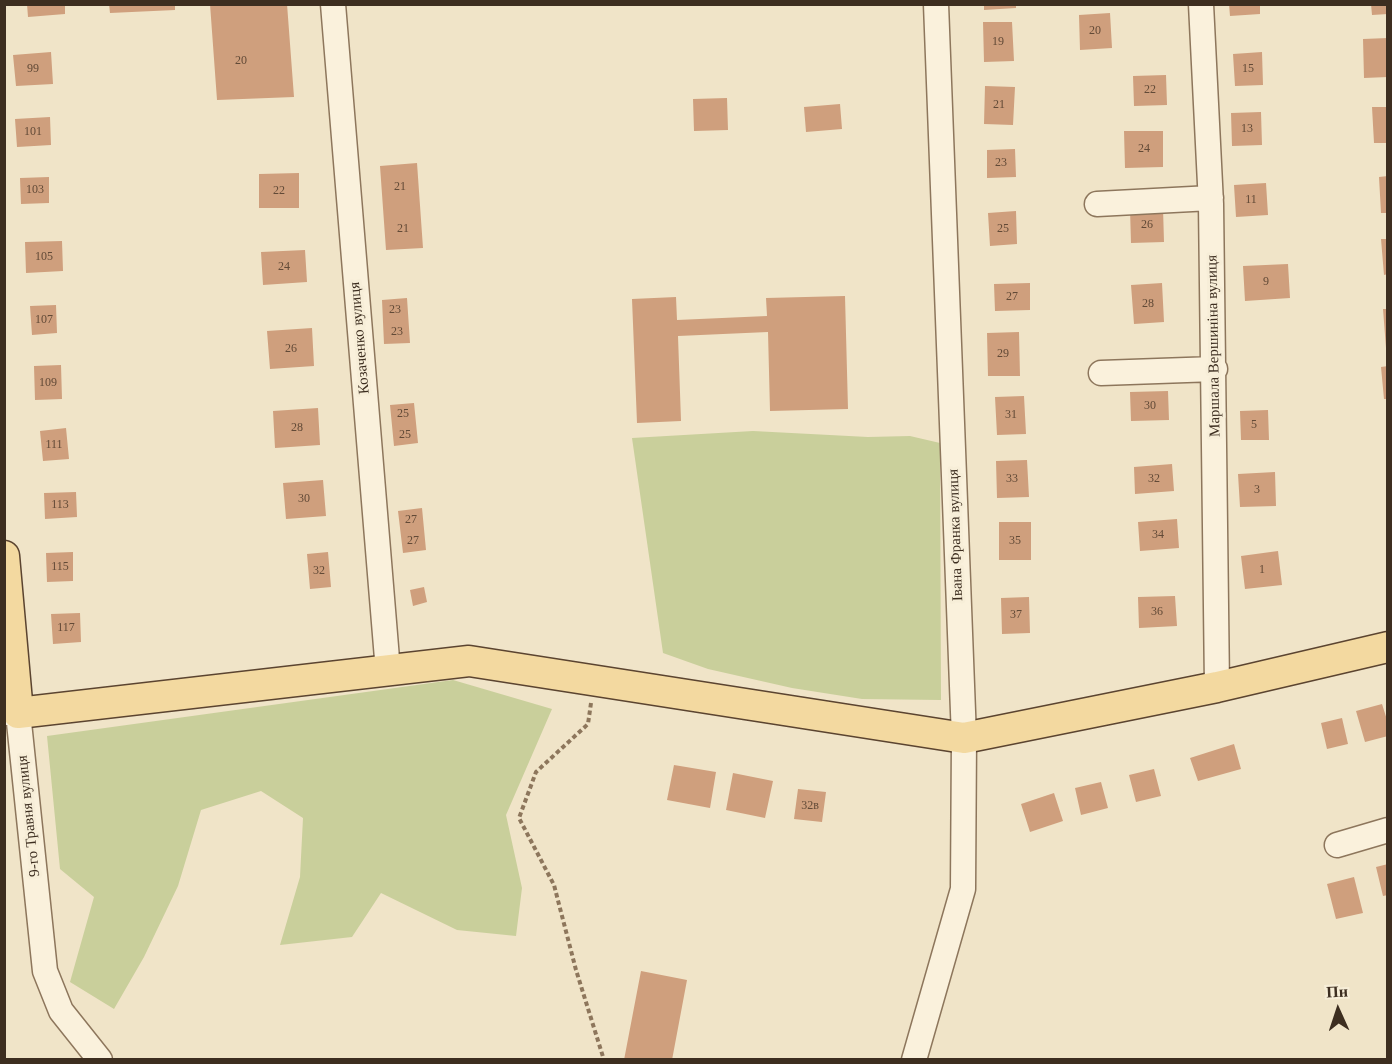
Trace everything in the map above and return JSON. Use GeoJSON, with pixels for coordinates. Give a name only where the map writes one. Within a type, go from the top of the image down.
{"type":"FeatureCollection","features":[{"type":"Feature","properties":{"kind":"main road","name":"9-го Травня вулиця"},"geometry":{"type":"LineString","coordinates":[[4,556],[11,713]]}},
{"type":"Feature","properties":{"kind":"main road"},"geometry":{"type":"LineString","coordinates":[[11,713],[469,661],[964,738],[1217,687],[1388,647]]}},
{"type":"Feature","properties":{"kind":"street","name":"Козаченко вулиця"},"geometry":{"type":"LineString","coordinates":[[333,4],[388,671]]}},
{"type":"Feature","properties":{"kind":"street","name":"Івана Франка вулиця"},"geometry":{"type":"LineString","coordinates":[[914,1059],[963,889],[964,738],[936,4]]}},
{"type":"Feature","properties":{"kind":"street","name":"Маршала Вершиніна вулиця"},"geometry":{"type":"LineString","coordinates":[[1201,4],[1211,198],[1215,369],[1217,687]]}},
{"type":"Feature","properties":{"kind":"street"},"geometry":{"type":"LineString","coordinates":[[1097,204],[1211,198]]}},
{"type":"Feature","properties":{"kind":"street"},"geometry":{"type":"LineString","coordinates":[[1101,373],[1215,369]]}},
{"type":"Feature","properties":{"kind":"street","name":"9-го Травня вулиця"},"geometry":{"type":"LineString","coordinates":[[11,713],[45,971],[61,1011],[100,1059]]}},
{"type":"Feature","properties":{"kind":"street"},"geometry":{"type":"LineString","coordinates":[[1337,845],[1388,830]]}},
{"type":"Feature","properties":{"kind":"path"},"geometry":{"type":"LineString","coordinates":[[595,681],[588,724],[536,772],[519,818],[554,885],[576,970],[604,1059]]}},
{"type":"Feature","properties":{"kind":"green space"},"geometry":{"type":"Polygon","coordinates":[[[753,431],[868,437],[910,436],[940,443],[941,700],[862,699],[792,688],[708,669],[663,653],[632,438],[753,431]]]}},
{"type":"Feature","properties":{"kind":"green space"},"geometry":{"type":"Polygon","coordinates":[[[453,680],[552,709],[506,815],[522,888],[516,936],[457,930],[381,893],[352,937],[280,945],[300,877],[303,818],[261,791],[201,810],[178,886],[144,957],[114,1009],[70,982],[94,897],[60,869],[47,736],[453,680]]]}},
{"type":"Feature","properties":{"kind":"building"},"geometry":{"type":"Polygon","coordinates":[[[27,4],[65,4],[65,14],[28,17],[27,4]]]}},
{"type":"Feature","properties":{"kind":"building"},"geometry":{"type":"Polygon","coordinates":[[[109,4],[175,4],[175,10],[110,13],[109,4]]]}},
{"type":"Feature","properties":{"kind":"building"},"geometry":{"type":"Polygon","coordinates":[[[210,4],[287,4],[294,97],[217,100],[210,4]]]}},
{"type":"Feature","properties":{"kind":"building"},"geometry":{"type":"Polygon","coordinates":[[[984,4],[1016,4],[1016,8],[984,10],[984,4]]]}},
{"type":"Feature","properties":{"kind":"building"},"geometry":{"type":"Polygon","coordinates":[[[1229,4],[1260,4],[1260,14],[1230,16],[1229,4]]]}},
{"type":"Feature","properties":{"kind":"building"},"geometry":{"type":"Polygon","coordinates":[[[1371,4],[1388,4],[1388,14],[1372,15],[1371,4]]]}},
{"type":"Feature","properties":{"kind":"building"},"geometry":{"type":"Polygon","coordinates":[[[1110,13],[1112,48],[1080,50],[1079,15],[1110,13]]]}},
{"type":"Feature","properties":{"kind":"building"},"geometry":{"type":"Polygon","coordinates":[[[983,22],[1012,22],[1014,61],[984,62],[983,22]]]}},
{"type":"Feature","properties":{"kind":"building"},"geometry":{"type":"Polygon","coordinates":[[[1388,38],[1388,77],[1364,78],[1363,39],[1388,38]]]}},
{"type":"Feature","properties":{"kind":"building"},"geometry":{"type":"Polygon","coordinates":[[[51,52],[53,84],[16,86],[13,55],[51,52]]]}},
{"type":"Feature","properties":{"kind":"building"},"geometry":{"type":"Polygon","coordinates":[[[1262,52],[1263,85],[1235,86],[1233,54],[1262,52]]]}},
{"type":"Feature","properties":{"kind":"building"},"geometry":{"type":"Polygon","coordinates":[[[1166,75],[1167,105],[1134,106],[1133,76],[1166,75]]]}},
{"type":"Feature","properties":{"kind":"building"},"geometry":{"type":"Polygon","coordinates":[[[985,86],[1015,87],[1013,125],[984,124],[985,86]]]}},
{"type":"Feature","properties":{"kind":"building"},"geometry":{"type":"Polygon","coordinates":[[[727,98],[728,130],[694,131],[693,99],[727,98]]]}},
{"type":"Feature","properties":{"kind":"building"},"geometry":{"type":"Polygon","coordinates":[[[840,104],[842,129],[806,132],[804,107],[840,104]]]}},
{"type":"Feature","properties":{"kind":"building"},"geometry":{"type":"Polygon","coordinates":[[[1372,107],[1388,107],[1388,143],[1374,143],[1372,107]]]}},
{"type":"Feature","properties":{"kind":"building"},"geometry":{"type":"Polygon","coordinates":[[[1261,112],[1262,145],[1232,146],[1231,113],[1261,112]]]}},
{"type":"Feature","properties":{"kind":"building"},"geometry":{"type":"Polygon","coordinates":[[[50,117],[51,145],[17,147],[15,119],[50,117]]]}},
{"type":"Feature","properties":{"kind":"building"},"geometry":{"type":"Polygon","coordinates":[[[1124,131],[1163,131],[1163,167],[1125,168],[1124,131]]]}},
{"type":"Feature","properties":{"kind":"building"},"geometry":{"type":"Polygon","coordinates":[[[1015,149],[1016,177],[987,178],[987,150],[1015,149]]]}},
{"type":"Feature","properties":{"kind":"building"},"geometry":{"type":"Polygon","coordinates":[[[417,163],[423,248],[386,250],[380,166],[417,163]]]}},
{"type":"Feature","properties":{"kind":"building"},"geometry":{"type":"Polygon","coordinates":[[[299,173],[299,208],[259,208],[259,174],[299,173]]]}},
{"type":"Feature","properties":{"kind":"building"},"geometry":{"type":"Polygon","coordinates":[[[1388,176],[1388,213],[1381,213],[1379,177],[1388,176]]]}},
{"type":"Feature","properties":{"kind":"building"},"geometry":{"type":"Polygon","coordinates":[[[49,177],[49,203],[21,204],[20,178],[49,177]]]}},
{"type":"Feature","properties":{"kind":"building"},"geometry":{"type":"Polygon","coordinates":[[[1266,183],[1268,215],[1236,217],[1234,185],[1266,183]]]}},
{"type":"Feature","properties":{"kind":"building"},"geometry":{"type":"Polygon","coordinates":[[[1163,208],[1164,242],[1131,243],[1130,209],[1163,208]]]}},
{"type":"Feature","properties":{"kind":"building"},"geometry":{"type":"Polygon","coordinates":[[[1016,211],[1017,244],[990,246],[988,213],[1016,211]]]}},
{"type":"Feature","properties":{"kind":"building"},"geometry":{"type":"Polygon","coordinates":[[[1381,239],[1388,239],[1388,274],[1384,275],[1381,239]]]}},
{"type":"Feature","properties":{"kind":"building"},"geometry":{"type":"Polygon","coordinates":[[[62,241],[63,271],[26,273],[25,242],[62,241]]]}},
{"type":"Feature","properties":{"kind":"building"},"geometry":{"type":"Polygon","coordinates":[[[305,250],[307,282],[263,285],[261,252],[305,250]]]}},
{"type":"Feature","properties":{"kind":"building"},"geometry":{"type":"Polygon","coordinates":[[[1288,264],[1290,298],[1245,301],[1243,266],[1288,264]]]}},
{"type":"Feature","properties":{"kind":"building"},"geometry":{"type":"Polygon","coordinates":[[[1030,283],[1030,310],[995,311],[994,284],[1030,283]]]}},
{"type":"Feature","properties":{"kind":"building"},"geometry":{"type":"Polygon","coordinates":[[[1162,283],[1164,322],[1134,324],[1131,285],[1162,283]]]}},
{"type":"Feature","properties":{"kind":"building"},"geometry":{"type":"Polygon","coordinates":[[[845,296],[848,409],[770,411],[768,332],[678,336],[681,421],[637,423],[632,299],[676,297],[677,320],[767,316],[766,298],[845,296]]]}},
{"type":"Feature","properties":{"kind":"building"},"geometry":{"type":"Polygon","coordinates":[[[407,298],[410,343],[384,344],[382,300],[407,298]]]}},
{"type":"Feature","properties":{"kind":"building"},"geometry":{"type":"Polygon","coordinates":[[[56,305],[57,333],[32,335],[30,306],[56,305]]]}},
{"type":"Feature","properties":{"kind":"building"},"geometry":{"type":"Polygon","coordinates":[[[1383,309],[1388,309],[1388,348],[1386,348],[1383,309]]]}},
{"type":"Feature","properties":{"kind":"building"},"geometry":{"type":"Polygon","coordinates":[[[312,328],[314,366],[270,369],[267,331],[312,328]]]}},
{"type":"Feature","properties":{"kind":"building"},"geometry":{"type":"Polygon","coordinates":[[[1019,332],[1020,376],[988,376],[987,333],[1019,332]]]}},
{"type":"Feature","properties":{"kind":"building"},"geometry":{"type":"Polygon","coordinates":[[[61,365],[62,399],[35,400],[34,366],[61,365]]]}},
{"type":"Feature","properties":{"kind":"building"},"geometry":{"type":"Polygon","coordinates":[[[1388,366],[1388,399],[1384,399],[1381,367],[1388,366]]]}},
{"type":"Feature","properties":{"kind":"building"},"geometry":{"type":"Polygon","coordinates":[[[1168,391],[1169,420],[1131,421],[1130,392],[1168,391]]]}},
{"type":"Feature","properties":{"kind":"building"},"geometry":{"type":"Polygon","coordinates":[[[1024,396],[1026,434],[997,435],[995,397],[1024,396]]]}},
{"type":"Feature","properties":{"kind":"building"},"geometry":{"type":"Polygon","coordinates":[[[414,403],[418,443],[394,446],[390,405],[414,403]]]}},
{"type":"Feature","properties":{"kind":"building"},"geometry":{"type":"Polygon","coordinates":[[[318,408],[320,445],[275,448],[273,411],[318,408]]]}},
{"type":"Feature","properties":{"kind":"building"},"geometry":{"type":"Polygon","coordinates":[[[1268,410],[1269,440],[1241,440],[1240,411],[1268,410]]]}},
{"type":"Feature","properties":{"kind":"building"},"geometry":{"type":"Polygon","coordinates":[[[66,428],[69,459],[43,461],[40,431],[66,428]]]}},
{"type":"Feature","properties":{"kind":"building"},"geometry":{"type":"Polygon","coordinates":[[[1027,460],[1029,497],[997,498],[996,461],[1027,460]]]}},
{"type":"Feature","properties":{"kind":"building"},"geometry":{"type":"Polygon","coordinates":[[[1172,464],[1174,491],[1135,494],[1134,467],[1172,464]]]}},
{"type":"Feature","properties":{"kind":"building"},"geometry":{"type":"Polygon","coordinates":[[[1275,472],[1276,506],[1240,507],[1238,474],[1275,472]]]}},
{"type":"Feature","properties":{"kind":"building"},"geometry":{"type":"Polygon","coordinates":[[[323,480],[326,516],[286,519],[283,483],[323,480]]]}},
{"type":"Feature","properties":{"kind":"building"},"geometry":{"type":"Polygon","coordinates":[[[76,492],[77,517],[45,519],[44,493],[76,492]]]}},
{"type":"Feature","properties":{"kind":"building"},"geometry":{"type":"Polygon","coordinates":[[[422,508],[426,550],[403,553],[398,511],[422,508]]]}},
{"type":"Feature","properties":{"kind":"building"},"geometry":{"type":"Polygon","coordinates":[[[1177,519],[1179,548],[1140,551],[1138,522],[1177,519]]]}},
{"type":"Feature","properties":{"kind":"building"},"geometry":{"type":"Polygon","coordinates":[[[999,522],[1031,522],[1031,560],[999,560],[999,522]]]}},
{"type":"Feature","properties":{"kind":"building"},"geometry":{"type":"Polygon","coordinates":[[[1278,551],[1282,585],[1245,589],[1241,556],[1278,551]]]}},
{"type":"Feature","properties":{"kind":"building"},"geometry":{"type":"Polygon","coordinates":[[[73,552],[73,581],[47,582],[46,553],[73,552]]]}},
{"type":"Feature","properties":{"kind":"building"},"geometry":{"type":"Polygon","coordinates":[[[328,552],[331,587],[310,589],[307,554],[328,552]]]}},
{"type":"Feature","properties":{"kind":"building"},"geometry":{"type":"Polygon","coordinates":[[[424,587],[427,602],[413,606],[410,590],[424,587]]]}},
{"type":"Feature","properties":{"kind":"building"},"geometry":{"type":"Polygon","coordinates":[[[1175,596],[1177,626],[1139,628],[1138,597],[1175,596]]]}},
{"type":"Feature","properties":{"kind":"building"},"geometry":{"type":"Polygon","coordinates":[[[1029,597],[1030,633],[1002,634],[1001,598],[1029,597]]]}},
{"type":"Feature","properties":{"kind":"building"},"geometry":{"type":"Polygon","coordinates":[[[80,613],[81,642],[53,644],[51,614],[80,613]]]}},
{"type":"Feature","properties":{"kind":"building"},"geometry":{"type":"Polygon","coordinates":[[[1382,704],[1388,723],[1388,736],[1365,742],[1356,711],[1382,704]]]}},
{"type":"Feature","properties":{"kind":"building"},"geometry":{"type":"Polygon","coordinates":[[[1342,718],[1348,744],[1327,749],[1321,723],[1342,718]]]}},
{"type":"Feature","properties":{"kind":"building"},"geometry":{"type":"Polygon","coordinates":[[[1234,744],[1241,769],[1198,781],[1190,758],[1234,744]]]}},
{"type":"Feature","properties":{"kind":"building"},"geometry":{"type":"Polygon","coordinates":[[[674,765],[716,772],[710,808],[667,800],[674,765]]]}},
{"type":"Feature","properties":{"kind":"building"},"geometry":{"type":"Polygon","coordinates":[[[1154,769],[1161,796],[1136,802],[1129,775],[1154,769]]]}},
{"type":"Feature","properties":{"kind":"building"},"geometry":{"type":"Polygon","coordinates":[[[733,773],[773,781],[765,818],[726,810],[733,773]]]}},
{"type":"Feature","properties":{"kind":"building"},"geometry":{"type":"Polygon","coordinates":[[[1101,782],[1108,808],[1081,815],[1075,788],[1101,782]]]}},
{"type":"Feature","properties":{"kind":"building"},"geometry":{"type":"Polygon","coordinates":[[[798,789],[826,792],[822,822],[794,819],[798,789]]]}},
{"type":"Feature","properties":{"kind":"building"},"geometry":{"type":"Polygon","coordinates":[[[1054,793],[1063,821],[1030,832],[1021,804],[1054,793]]]}},
{"type":"Feature","properties":{"kind":"building"},"geometry":{"type":"Polygon","coordinates":[[[1388,864],[1388,895],[1383,896],[1376,867],[1388,864]]]}},
{"type":"Feature","properties":{"kind":"building"},"geometry":{"type":"Polygon","coordinates":[[[1354,877],[1363,913],[1336,919],[1327,884],[1354,877]]]}},
{"type":"Feature","properties":{"kind":"building"},"geometry":{"type":"Polygon","coordinates":[[[641,971],[687,980],[672,1060],[624,1060],[641,971]]]}}]}
